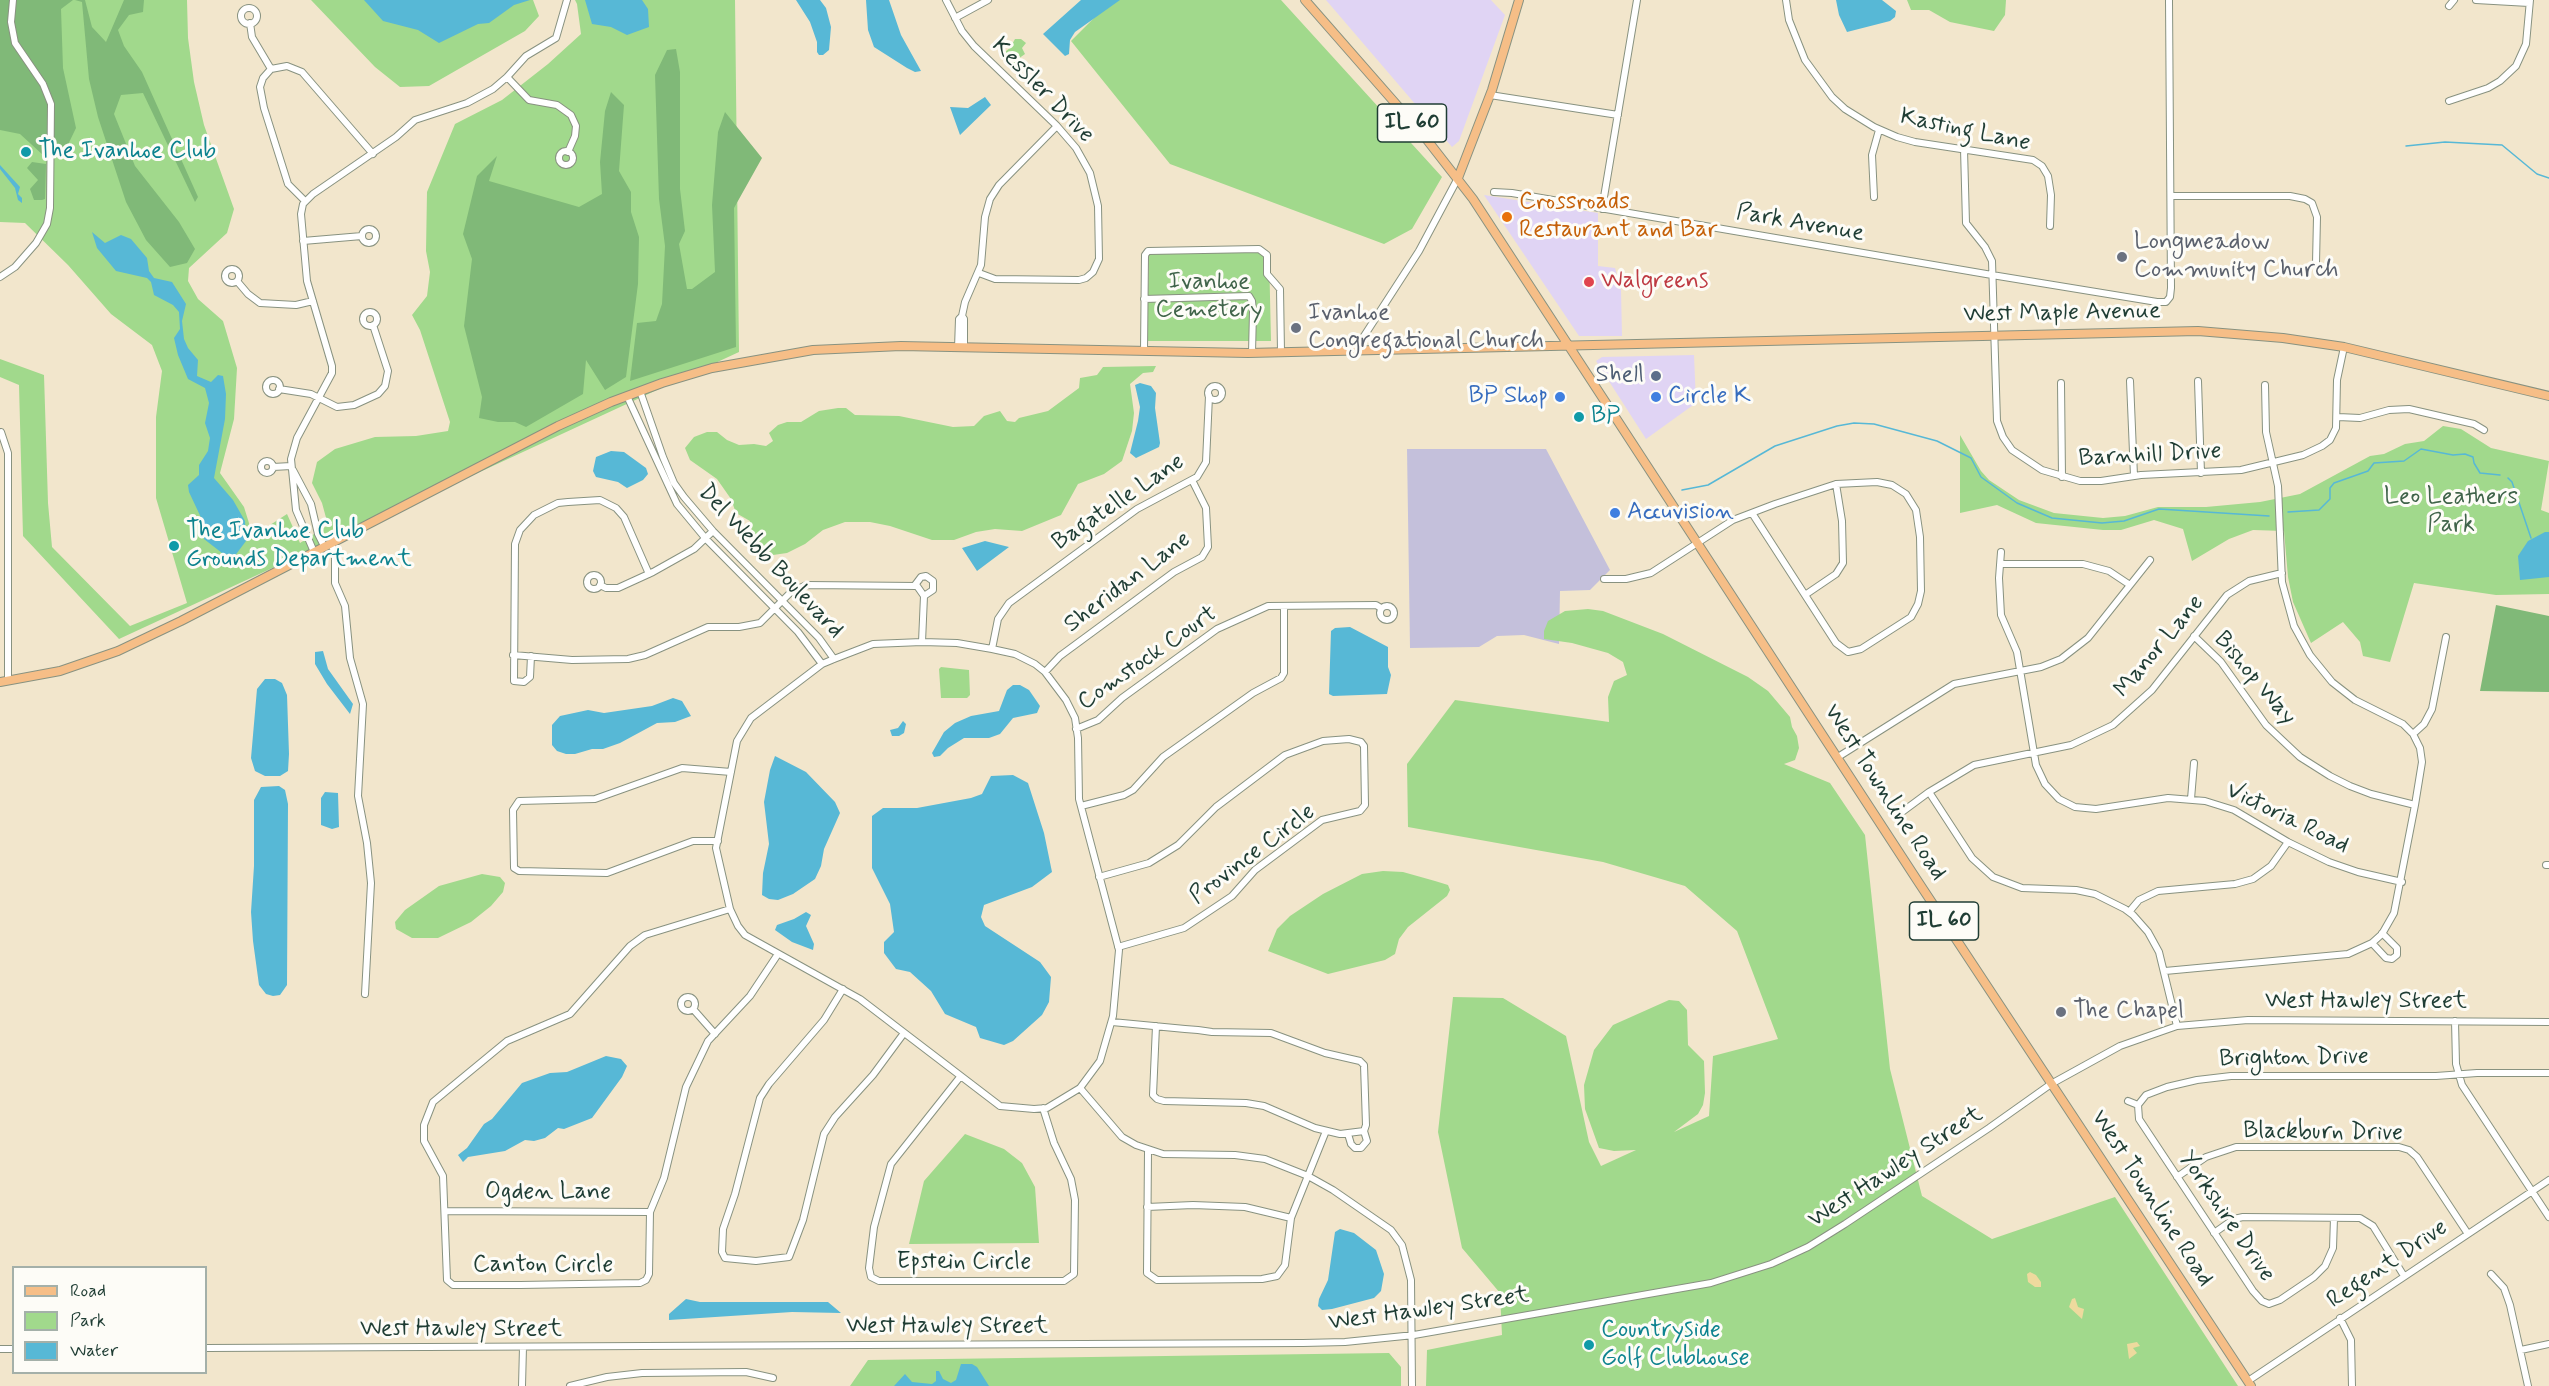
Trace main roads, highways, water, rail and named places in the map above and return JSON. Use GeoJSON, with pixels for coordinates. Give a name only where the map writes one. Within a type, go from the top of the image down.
{"type":"FeatureCollection","features":[{"type":"Feature","properties":{"kind":"main road","name":"IL 60"},"geometry":{"type":"LineString","coordinates":[[1305,0],[1458,178],[1569,345]]}},
{"type":"Feature","properties":{"kind":"main road"},"geometry":{"type":"LineString","coordinates":[[1458,178],[1490,95],[1519,0]]}},
{"type":"Feature","properties":{"kind":"main road","name":"West Maple Avenue"},"geometry":{"type":"LineString","coordinates":[[4,681],[60,671],[117,651],[558,426],[639,390],[712,368],[773,356],[867,346],[1281,352],[2198,332],[2283,338],[2344,348],[2549,396]]}},
{"type":"Feature","properties":{"kind":"main road","name":"West Townline Road"},"geometry":{"type":"LineString","coordinates":[[1569,345],[2249,1384]]}},
{"type":"Feature","properties":{"kind":"water"},"geometry":{"type":"Polygon","coordinates":[[[364,0],[530,0],[514,5],[489,23],[478,24],[439,43],[418,30],[383,21],[364,0]]]}},
{"type":"Feature","properties":{"kind":"water"},"geometry":{"type":"Polygon","coordinates":[[[585,0],[642,0],[648,9],[649,27],[627,35],[611,27],[592,24],[585,0]]]}},
{"type":"Feature","properties":{"kind":"water"},"geometry":{"type":"Polygon","coordinates":[[[796,0],[820,0],[826,8],[831,27],[829,50],[823,55],[817,52],[817,42],[810,22],[796,0]]]}},
{"type":"Feature","properties":{"kind":"water"},"geometry":{"type":"Polygon","coordinates":[[[866,0],[889,0],[901,35],[921,71],[915,72],[907,68],[874,47],[868,30],[866,0]]]}},
{"type":"Feature","properties":{"kind":"water"},"geometry":{"type":"Polygon","coordinates":[[[1081,0],[1120,0],[1075,32],[1070,40],[1069,54],[1065,56],[1043,34],[1081,0]]]}},
{"type":"Feature","properties":{"kind":"water"},"geometry":{"type":"Polygon","coordinates":[[[1836,0],[1882,0],[1896,11],[1895,17],[1890,21],[1847,32],[1839,15],[1836,0]]]}},
{"type":"Feature","properties":{"kind":"water"},"geometry":{"type":"Polygon","coordinates":[[[985,97],[991,105],[960,135],[950,107],[968,108],[985,97]]]}},
{"type":"Feature","properties":{"kind":"water"},"geometry":{"type":"Polygon","coordinates":[[[0,165],[20,187],[18,194],[22,198],[22,203],[18,200],[15,188],[0,169],[0,165]]]}},
{"type":"Feature","properties":{"kind":"water"},"geometry":{"type":"Polygon","coordinates":[[[92,232],[105,243],[121,235],[131,239],[147,258],[149,271],[154,278],[172,282],[186,304],[182,321],[184,339],[198,360],[197,376],[211,382],[218,375],[223,376],[226,394],[225,419],[214,478],[233,500],[245,521],[246,541],[234,557],[222,553],[204,539],[204,524],[189,492],[188,485],[199,475],[199,465],[208,451],[210,438],[205,423],[209,403],[205,388],[188,379],[178,355],[174,338],[180,329],[179,312],[173,305],[154,295],[151,282],[147,278],[116,271],[97,248],[92,232]]]}},
{"type":"Feature","properties":{"kind":"water"},"geometry":{"type":"Polygon","coordinates":[[[1140,383],[1151,386],[1156,393],[1155,408],[1160,443],[1159,447],[1136,458],[1130,453],[1140,407],[1135,385],[1140,383]]]}},
{"type":"Feature","properties":{"kind":"water"},"geometry":{"type":"Polygon","coordinates":[[[611,451],[624,452],[646,468],[648,474],[643,480],[627,488],[618,482],[596,477],[593,471],[596,457],[611,451]]]}},
{"type":"Feature","properties":{"kind":"water"},"geometry":{"type":"Polygon","coordinates":[[[2549,532],[2549,577],[2520,580],[2518,556],[2528,541],[2549,532]]]}},
{"type":"Feature","properties":{"kind":"water"},"geometry":{"type":"Polygon","coordinates":[[[985,541],[1009,547],[977,571],[962,548],[985,541]]]}},
{"type":"Feature","properties":{"kind":"water"},"geometry":{"type":"Polygon","coordinates":[[[1350,627],[1388,647],[1388,667],[1391,675],[1387,694],[1333,696],[1329,694],[1331,631],[1335,628],[1350,627]]]}},
{"type":"Feature","properties":{"kind":"water"},"geometry":{"type":"Polygon","coordinates":[[[323,651],[328,669],[353,704],[350,714],[315,664],[315,652],[323,651]]]}},
{"type":"Feature","properties":{"kind":"water"},"geometry":{"type":"Polygon","coordinates":[[[265,679],[275,679],[282,683],[287,695],[288,771],[280,776],[265,776],[255,771],[251,758],[257,689],[265,679]]]}},
{"type":"Feature","properties":{"kind":"water"},"geometry":{"type":"Polygon","coordinates":[[[1013,685],[1020,685],[1029,690],[1040,706],[1037,713],[1013,718],[1000,734],[989,738],[964,738],[940,756],[934,757],[932,753],[944,732],[955,723],[971,716],[999,711],[1007,690],[1013,685]]]}},
{"type":"Feature","properties":{"kind":"water"},"geometry":{"type":"Polygon","coordinates":[[[673,698],[682,701],[691,716],[675,722],[657,723],[620,743],[603,749],[566,754],[557,751],[552,745],[552,725],[560,716],[588,710],[604,713],[652,706],[673,698]]]}},
{"type":"Feature","properties":{"kind":"water"},"geometry":{"type":"Polygon","coordinates":[[[903,721],[906,724],[904,733],[892,736],[890,730],[898,728],[903,721]]]}},
{"type":"Feature","properties":{"kind":"water"},"geometry":{"type":"Polygon","coordinates":[[[775,756],[806,772],[835,802],[840,813],[824,849],[821,866],[815,879],[793,894],[778,900],[762,895],[763,873],[769,844],[764,802],[775,756]]]}},
{"type":"Feature","properties":{"kind":"water"},"geometry":{"type":"Polygon","coordinates":[[[1013,775],[1028,783],[1044,833],[1052,872],[1032,887],[984,905],[981,917],[985,926],[1040,962],[1051,977],[1049,1002],[1042,1015],[1013,1041],[1004,1045],[980,1038],[976,1027],[945,1014],[931,991],[910,972],[896,969],[884,953],[884,942],[894,932],[890,904],[872,868],[872,816],[883,808],[917,808],[971,798],[982,794],[991,776],[1013,775]]]}},
{"type":"Feature","properties":{"kind":"water"},"geometry":{"type":"Polygon","coordinates":[[[279,786],[285,790],[288,804],[287,985],[280,995],[273,996],[266,994],[259,985],[253,941],[251,912],[254,800],[261,787],[279,786]]]}},
{"type":"Feature","properties":{"kind":"water"},"geometry":{"type":"Polygon","coordinates":[[[325,792],[338,793],[339,827],[332,829],[321,825],[321,798],[325,792]]]}},
{"type":"Feature","properties":{"kind":"water"},"geometry":{"type":"Polygon","coordinates":[[[806,912],[811,915],[806,926],[814,944],[813,950],[792,942],[775,930],[777,925],[806,912]]]}},
{"type":"Feature","properties":{"kind":"water"},"geometry":{"type":"Polygon","coordinates":[[[606,1056],[621,1059],[627,1066],[622,1077],[592,1118],[564,1129],[558,1128],[545,1138],[534,1141],[525,1140],[505,1151],[468,1157],[463,1162],[458,1155],[467,1148],[484,1124],[492,1119],[522,1083],[550,1073],[567,1072],[606,1056]]]}},
{"type":"Feature","properties":{"kind":"water"},"geometry":{"type":"Polygon","coordinates":[[[1340,1229],[1354,1233],[1376,1250],[1384,1274],[1381,1291],[1374,1298],[1322,1310],[1318,1306],[1319,1299],[1328,1280],[1335,1232],[1340,1229]]]}},
{"type":"Feature","properties":{"kind":"water"},"geometry":{"type":"Polygon","coordinates":[[[686,1299],[700,1302],[828,1302],[841,1313],[792,1312],[669,1320],[669,1314],[686,1299]]]}},
{"type":"Feature","properties":{"kind":"water"},"geometry":{"type":"Polygon","coordinates":[[[961,1364],[972,1364],[977,1367],[989,1386],[894,1386],[905,1374],[912,1382],[932,1384],[936,1381],[936,1371],[939,1371],[943,1379],[951,1383],[956,1380],[961,1364]]]}},
{"type":"Feature","properties":{"kind":"waterway"},"geometry":{"type":"LineString","coordinates":[[2406,146],[2445,142],[2502,145],[2537,174],[2549,178]]}},
{"type":"Feature","properties":{"kind":"waterway"},"geometry":{"type":"LineString","coordinates":[[1682,490],[1708,485],[1775,446],[1837,426],[1854,423],[1874,424],[1937,441],[1971,458],[1981,477],[2017,503],[2052,518],[2102,523],[2124,521],[2159,509],[2269,516]]}},
{"type":"Feature","properties":{"kind":"waterway"},"geometry":{"type":"LineString","coordinates":[[2288,512],[2319,510],[2330,499],[2330,488],[2334,483],[2368,471],[2374,463],[2404,461],[2421,449],[2453,455],[2465,454],[2473,457],[2480,473],[2500,475]]}},
{"type":"Feature","properties":{"kind":"waterway"},"geometry":{"type":"LineString","coordinates":[[2508,478],[2512,482],[2531,538]]}},
{"type":"Feature","properties":{"kind":"place","name":"The Ivanhoe Club"},"geometry":{"type":"Point","coordinates":[26,152]}},
{"type":"Feature","properties":{"kind":"place","name":"Crossroads Restaurant and Bar"},"geometry":{"type":"Point","coordinates":[1507,217]}},
{"type":"Feature","properties":{"kind":"place","name":"Longmeadow Community Church"},"geometry":{"type":"Point","coordinates":[2122,257]}},
{"type":"Feature","properties":{"kind":"place","name":"Walgreens"},"geometry":{"type":"Point","coordinates":[1589,282]}},
{"type":"Feature","properties":{"kind":"place","name":"Ivanhoe Congregational Church"},"geometry":{"type":"Point","coordinates":[1296,328]}},
{"type":"Feature","properties":{"kind":"place","name":"Shell"},"geometry":{"type":"Point","coordinates":[1656,376]}},
{"type":"Feature","properties":{"kind":"place","name":"BP Shop"},"geometry":{"type":"Point","coordinates":[1560,397]}},
{"type":"Feature","properties":{"kind":"place","name":"Circle K"},"geometry":{"type":"Point","coordinates":[1656,397]}},
{"type":"Feature","properties":{"kind":"place","name":"BP"},"geometry":{"type":"Point","coordinates":[1579,417]}},
{"type":"Feature","properties":{"kind":"place","name":"Accuvision"},"geometry":{"type":"Point","coordinates":[1615,513]}},
{"type":"Feature","properties":{"kind":"place","name":"The Ivanhoe Club Grounds Department"},"geometry":{"type":"Point","coordinates":[174,546]}},
{"type":"Feature","properties":{"kind":"place","name":"The Chapel"},"geometry":{"type":"Point","coordinates":[2061,1012]}},
{"type":"Feature","properties":{"kind":"place","name":"Countryside Golf Clubhouse"},"geometry":{"type":"Point","coordinates":[1589,1345]}},
{"type":"Feature","properties":{"kind":"park label","name":"Ivanhoe Cemetery"},"geometry":{"type":"Point","coordinates":[1209,297]}},
{"type":"Feature","properties":{"kind":"park label","name":"Leo Leathers Park"},"geometry":{"type":"Point","coordinates":[2451,512]}}]}
